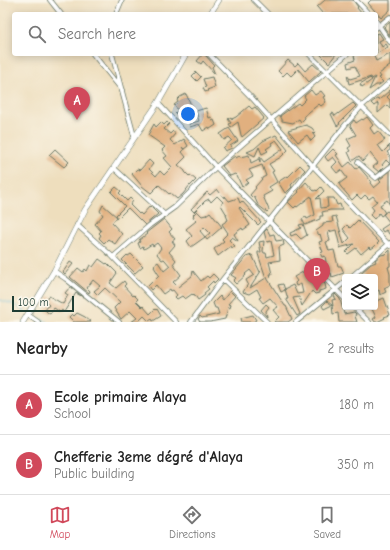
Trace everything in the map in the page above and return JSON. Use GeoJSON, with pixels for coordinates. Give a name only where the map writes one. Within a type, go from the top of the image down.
{"type":"FeatureCollection","features":[{"type":"Feature","properties":{"kind":"main road"},"geometry":{"type":"LineString","coordinates":[[211,12],[219,0]]}},
{"type":"Feature","properties":{"kind":"main road"},"geometry":{"type":"LineString","coordinates":[[23,322],[54,271],[76,225],[134,136],[158,103],[185,56]]}},
{"type":"Feature","properties":{"kind":"street"},"geometry":{"type":"LineString","coordinates":[[50,0],[59,12]]}},
{"type":"Feature","properties":{"kind":"street"},"geometry":{"type":"LineString","coordinates":[[117,12],[122,0]]}},
{"type":"Feature","properties":{"kind":"street"},"geometry":{"type":"LineString","coordinates":[[254,0],[266,12]]}},
{"type":"Feature","properties":{"kind":"street"},"geometry":{"type":"LineString","coordinates":[[356,0],[367,12]]}},
{"type":"Feature","properties":{"kind":"street"},"geometry":{"type":"LineString","coordinates":[[390,17],[378,27],[390,42]]}},
{"type":"Feature","properties":{"kind":"street"},"geometry":{"type":"LineString","coordinates":[[95,56],[123,92]]}},
{"type":"Feature","properties":{"kind":"street"},"geometry":{"type":"LineString","coordinates":[[113,56],[134,136]]}},
{"type":"Feature","properties":{"kind":"street"},"geometry":{"type":"LineString","coordinates":[[211,56],[272,120],[313,166],[390,244],[355,274]]}},
{"type":"Feature","properties":{"kind":"street"},"geometry":{"type":"LineString","coordinates":[[311,56],[390,136]]}},
{"type":"Feature","properties":{"kind":"street"},"geometry":{"type":"LineString","coordinates":[[113,256],[165,214],[175,208],[216,167],[345,56]]}},
{"type":"Feature","properties":{"kind":"street"},"geometry":{"type":"LineString","coordinates":[[191,322],[223,279],[270,222],[346,124],[362,106],[390,82]]}},
{"type":"Feature","properties":{"kind":"street"},"geometry":{"type":"LineString","coordinates":[[158,103],[216,167],[342,296]]}},
{"type":"Feature","properties":{"kind":"street"},"geometry":{"type":"LineString","coordinates":[[358,162],[376,178],[390,167]]}},
{"type":"Feature","properties":{"kind":"street"},"geometry":{"type":"LineString","coordinates":[[114,168],[165,214]]}},
{"type":"Feature","properties":{"kind":"street"},"geometry":{"type":"LineString","coordinates":[[76,225],[113,256],[176,322]]}},
{"type":"Feature","properties":{"kind":"street"},"geometry":{"type":"LineString","coordinates":[[54,271],[119,322]]}},
{"type":"Feature","properties":{"kind":"street"},"geometry":{"type":"LineString","coordinates":[[223,279],[267,322]]}},
{"type":"Feature","properties":{"kind":"street"},"geometry":{"type":"LineString","coordinates":[[296,322],[342,285]]}},
{"type":"Feature","properties":{"kind":"street"},"geometry":{"type":"LineString","coordinates":[[357,310],[369,322]]}},
{"type":"Feature","properties":{"kind":"street"},"geometry":{"type":"LineString","coordinates":[[28,315],[38,322]]}},
{"type":"Feature","properties":{"kind":"building"},"geometry":{"type":"Polygon","coordinates":[[[325,0],[353,0],[360,12],[321,12],[317,7],[325,0]]]}},
{"type":"Feature","properties":{"kind":"building"},"geometry":{"type":"Polygon","coordinates":[[[371,0],[390,0],[390,10],[381,18],[378,12],[376,12],[368,3],[371,0]]]}},
{"type":"Feature","properties":{"kind":"building"},"geometry":{"type":"Polygon","coordinates":[[[390,22],[390,36],[384,27],[390,22]]]}},
{"type":"Feature","properties":{"kind":"building"},"geometry":{"type":"Polygon","coordinates":[[[378,34],[383,39],[379,41],[382,47],[386,44],[388,47],[378,53],[378,34]]]}},
{"type":"Feature","properties":{"kind":"building"},"geometry":{"type":"Polygon","coordinates":[[[390,54],[390,66],[379,74],[381,77],[379,78],[383,82],[369,90],[375,77],[349,84],[347,75],[350,79],[360,76],[355,66],[348,68],[347,63],[355,60],[354,56],[374,56],[376,61],[390,54]]]}},
{"type":"Feature","properties":{"kind":"building"},"geometry":{"type":"Polygon","coordinates":[[[201,56],[206,56],[214,65],[212,67],[215,74],[203,61],[201,64],[197,61],[201,56]]]}},
{"type":"Feature","properties":{"kind":"building"},"geometry":{"type":"Polygon","coordinates":[[[322,56],[334,56],[329,63],[322,56]]]}},
{"type":"Feature","properties":{"kind":"building"},"geometry":{"type":"Polygon","coordinates":[[[288,60],[295,66],[298,63],[305,71],[313,64],[321,71],[309,82],[298,69],[291,76],[287,72],[283,76],[278,71],[288,60]]]}},
{"type":"Feature","properties":{"kind":"building"},"geometry":{"type":"Polygon","coordinates":[[[196,72],[201,77],[197,81],[192,76],[196,72]]]}},
{"type":"Feature","properties":{"kind":"building"},"geometry":{"type":"Polygon","coordinates":[[[212,77],[215,87],[205,92],[203,88],[206,87],[203,79],[212,77]]]}},
{"type":"Feature","properties":{"kind":"building"},"geometry":{"type":"Polygon","coordinates":[[[370,78],[372,80],[362,87],[360,84],[370,78]]]}},
{"type":"Feature","properties":{"kind":"building"},"geometry":{"type":"Polygon","coordinates":[[[311,90],[315,95],[321,91],[325,96],[323,97],[326,102],[321,106],[319,104],[304,116],[305,118],[301,122],[299,119],[293,123],[282,121],[280,116],[298,103],[300,105],[306,99],[304,96],[311,90]]]}},
{"type":"Feature","properties":{"kind":"building"},"geometry":{"type":"Polygon","coordinates":[[[390,90],[390,94],[387,97],[390,100],[390,109],[387,105],[378,113],[378,103],[374,106],[371,103],[378,98],[379,100],[390,90]]]}},
{"type":"Feature","properties":{"kind":"building"},"geometry":{"type":"Polygon","coordinates":[[[186,94],[192,107],[184,111],[188,115],[183,120],[175,113],[178,110],[174,105],[178,102],[177,100],[180,97],[186,94]]]}},
{"type":"Feature","properties":{"kind":"building"},"geometry":{"type":"Polygon","coordinates":[[[353,103],[356,106],[337,126],[331,114],[333,113],[335,116],[353,103]]]}},
{"type":"Feature","properties":{"kind":"building"},"geometry":{"type":"Polygon","coordinates":[[[249,106],[252,109],[255,107],[264,118],[242,137],[238,122],[231,127],[229,124],[231,123],[228,119],[231,117],[232,119],[236,117],[249,106]]]}},
{"type":"Feature","properties":{"kind":"building"},"geometry":{"type":"Polygon","coordinates":[[[206,108],[209,118],[211,117],[212,121],[214,120],[216,125],[203,131],[199,124],[190,127],[189,124],[199,121],[196,111],[206,108]]]}},
{"type":"Feature","properties":{"kind":"building"},"geometry":{"type":"Polygon","coordinates":[[[367,117],[373,125],[370,128],[374,134],[378,131],[385,140],[378,145],[383,152],[390,145],[390,150],[387,152],[390,156],[390,164],[386,160],[382,165],[384,167],[379,172],[373,167],[378,163],[370,153],[363,161],[359,156],[352,161],[348,152],[350,151],[348,148],[351,146],[347,139],[356,135],[350,125],[354,120],[356,123],[367,117]]]}},
{"type":"Feature","properties":{"kind":"building"},"geometry":{"type":"Polygon","coordinates":[[[161,122],[164,125],[167,122],[169,124],[164,129],[170,134],[173,131],[175,134],[170,140],[175,145],[184,139],[188,146],[184,149],[182,147],[184,150],[182,152],[186,157],[178,165],[189,176],[190,175],[196,180],[177,199],[159,185],[151,193],[142,186],[132,174],[137,169],[140,170],[149,160],[153,164],[149,169],[156,176],[160,171],[164,175],[172,167],[164,158],[167,156],[162,150],[165,147],[148,135],[154,124],[156,127],[161,122]]]}},
{"type":"Feature","properties":{"kind":"building"},"geometry":{"type":"Polygon","coordinates":[[[306,125],[312,128],[315,132],[313,134],[315,137],[311,141],[307,135],[298,142],[288,130],[306,125]]]}},
{"type":"Feature","properties":{"kind":"building"},"geometry":{"type":"Polygon","coordinates":[[[229,128],[238,141],[230,146],[232,148],[225,151],[223,148],[232,140],[229,137],[224,140],[220,134],[229,128]]]}},
{"type":"Feature","properties":{"kind":"building"},"geometry":{"type":"Polygon","coordinates":[[[276,135],[288,150],[281,157],[269,164],[274,171],[272,172],[277,182],[269,187],[272,191],[263,196],[269,210],[267,212],[258,205],[254,196],[253,198],[250,195],[262,178],[266,176],[262,165],[249,170],[253,176],[246,180],[248,182],[242,187],[237,176],[235,174],[230,176],[222,166],[235,156],[236,158],[239,156],[249,155],[251,163],[259,159],[260,162],[260,157],[264,162],[283,149],[276,140],[266,149],[268,151],[262,154],[259,147],[255,156],[247,152],[254,149],[263,141],[276,135]]]}},
{"type":"Feature","properties":{"kind":"building"},"geometry":{"type":"Polygon","coordinates":[[[55,149],[69,162],[64,167],[49,155],[55,149]]]}},
{"type":"Feature","properties":{"kind":"building"},"geometry":{"type":"Polygon","coordinates":[[[333,149],[338,154],[336,155],[344,167],[350,162],[356,169],[359,167],[371,181],[370,183],[374,188],[381,182],[379,180],[390,171],[390,205],[387,200],[380,205],[385,213],[381,216],[379,213],[374,219],[370,215],[374,210],[371,206],[377,201],[373,196],[369,199],[365,195],[361,199],[357,195],[352,200],[341,187],[339,184],[347,178],[341,170],[337,173],[332,167],[337,162],[333,157],[328,161],[325,157],[333,149]]]}},
{"type":"Feature","properties":{"kind":"building"},"geometry":{"type":"Polygon","coordinates":[[[300,165],[305,170],[291,185],[292,187],[285,193],[278,182],[287,176],[288,177],[300,165]]]}},
{"type":"Feature","properties":{"kind":"building"},"geometry":{"type":"Polygon","coordinates":[[[306,182],[314,191],[317,191],[321,187],[324,191],[316,199],[320,198],[321,208],[328,207],[327,198],[334,198],[337,205],[340,204],[342,210],[322,212],[323,216],[320,216],[320,219],[305,225],[302,219],[306,217],[307,219],[315,215],[311,196],[294,208],[288,202],[299,192],[298,191],[306,182]]]}},
{"type":"Feature","properties":{"kind":"building"},"geometry":{"type":"Polygon","coordinates":[[[116,187],[121,191],[119,193],[127,201],[130,198],[133,201],[130,205],[139,214],[140,213],[142,215],[150,206],[158,214],[145,225],[128,208],[118,218],[116,215],[125,206],[111,192],[116,187]]]}},
{"type":"Feature","properties":{"kind":"building"},"geometry":{"type":"Polygon","coordinates":[[[217,189],[224,198],[225,196],[229,201],[238,198],[240,203],[242,201],[261,222],[258,225],[240,207],[239,208],[250,225],[243,230],[242,228],[234,234],[238,241],[232,237],[229,240],[235,246],[232,248],[231,246],[218,256],[214,249],[224,241],[222,239],[228,233],[222,224],[228,220],[227,215],[221,205],[223,202],[217,196],[211,202],[209,199],[205,201],[194,212],[191,209],[207,192],[210,195],[217,189]]]}},
{"type":"Feature","properties":{"kind":"building"},"geometry":{"type":"Polygon","coordinates":[[[103,205],[117,217],[112,223],[122,234],[115,244],[108,239],[104,243],[99,238],[101,235],[99,233],[101,231],[95,224],[103,215],[100,211],[103,205]]]}},
{"type":"Feature","properties":{"kind":"building"},"geometry":{"type":"Polygon","coordinates":[[[197,211],[202,216],[210,212],[222,227],[207,240],[205,237],[191,247],[187,241],[192,236],[186,229],[196,221],[193,218],[193,215],[197,211]],[[204,227],[200,231],[205,237],[210,233],[204,227]]]}},
{"type":"Feature","properties":{"kind":"building"},"geometry":{"type":"Polygon","coordinates":[[[387,211],[390,213],[390,223],[383,214],[387,211]]]}},
{"type":"Feature","properties":{"kind":"building"},"geometry":{"type":"Polygon","coordinates":[[[336,216],[344,244],[350,238],[343,229],[347,225],[350,228],[358,220],[379,242],[371,249],[369,247],[361,254],[356,248],[348,254],[346,252],[354,244],[339,248],[336,230],[328,232],[330,241],[326,242],[329,251],[334,250],[338,266],[341,266],[344,273],[332,277],[331,273],[326,274],[324,266],[323,267],[322,263],[326,262],[325,256],[322,257],[320,253],[323,252],[319,242],[322,241],[320,234],[319,235],[316,231],[323,226],[323,223],[333,222],[332,217],[336,216]]]}},
{"type":"Feature","properties":{"kind":"building"},"geometry":{"type":"Polygon","coordinates":[[[164,219],[172,229],[169,232],[175,239],[172,241],[175,245],[169,252],[176,260],[173,264],[181,275],[173,282],[178,287],[192,276],[193,271],[201,281],[207,276],[209,278],[213,274],[218,279],[214,283],[213,281],[207,287],[209,289],[204,293],[205,295],[198,300],[194,294],[185,299],[182,296],[177,299],[175,297],[177,295],[173,290],[171,291],[170,289],[163,294],[156,285],[151,290],[148,286],[159,275],[154,265],[158,262],[164,271],[170,266],[157,254],[161,248],[157,243],[144,249],[143,246],[140,248],[138,243],[140,242],[139,240],[147,234],[146,233],[164,219]]]}},
{"type":"Feature","properties":{"kind":"building"},"geometry":{"type":"Polygon","coordinates":[[[390,223],[390,235],[386,230],[383,232],[381,229],[390,223]]]}},
{"type":"Feature","properties":{"kind":"building"},"geometry":{"type":"Polygon","coordinates":[[[303,224],[307,235],[301,239],[296,234],[291,236],[290,233],[301,228],[299,225],[303,224]]]}},
{"type":"Feature","properties":{"kind":"building"},"geometry":{"type":"Polygon","coordinates":[[[267,229],[270,235],[274,234],[276,241],[283,240],[284,245],[279,247],[280,260],[269,262],[272,274],[270,274],[271,277],[267,278],[286,306],[292,319],[288,322],[274,322],[279,317],[273,310],[278,307],[270,298],[263,303],[259,298],[261,297],[257,289],[249,294],[243,292],[248,284],[246,280],[254,275],[250,270],[236,284],[233,281],[236,278],[231,275],[246,257],[252,255],[260,272],[261,271],[250,288],[266,278],[258,252],[261,252],[259,242],[264,241],[264,253],[266,253],[267,257],[274,255],[271,241],[267,242],[264,232],[267,229]]]}},
{"type":"Feature","properties":{"kind":"building"},"geometry":{"type":"Polygon","coordinates":[[[390,250],[390,266],[388,267],[390,274],[390,285],[384,288],[386,292],[380,295],[378,290],[378,274],[362,274],[362,272],[371,264],[376,262],[375,260],[381,255],[386,254],[390,250]]]}},
{"type":"Feature","properties":{"kind":"building"},"geometry":{"type":"Polygon","coordinates":[[[131,254],[143,266],[135,273],[122,260],[127,255],[128,256],[131,254]]]}},
{"type":"Feature","properties":{"kind":"building"},"geometry":{"type":"Polygon","coordinates":[[[99,259],[106,264],[107,263],[117,273],[110,283],[116,288],[124,281],[126,284],[124,286],[133,296],[134,295],[138,299],[136,301],[142,307],[143,306],[150,314],[157,309],[161,316],[153,321],[152,319],[149,321],[144,316],[138,322],[131,322],[137,318],[130,311],[121,319],[114,308],[120,302],[105,288],[98,295],[94,291],[100,286],[93,280],[87,288],[90,291],[89,293],[70,277],[78,268],[83,272],[85,269],[87,271],[90,265],[93,267],[99,259]]]}},
{"type":"Feature","properties":{"kind":"building"},"geometry":{"type":"Polygon","coordinates":[[[70,262],[73,264],[65,274],[63,272],[70,262]]]}},
{"type":"Feature","properties":{"kind":"building"},"geometry":{"type":"Polygon","coordinates":[[[308,269],[312,275],[315,273],[321,279],[325,284],[326,289],[315,294],[312,291],[302,306],[299,297],[293,298],[300,314],[297,316],[286,299],[288,299],[285,289],[293,285],[297,294],[303,293],[301,284],[296,286],[295,283],[297,281],[294,277],[308,269]]]}},
{"type":"Feature","properties":{"kind":"building"},"geometry":{"type":"Polygon","coordinates":[[[283,284],[285,290],[281,292],[278,285],[283,284]]]}},
{"type":"Feature","properties":{"kind":"building"},"geometry":{"type":"Polygon","coordinates":[[[70,287],[83,297],[76,293],[64,312],[62,310],[60,312],[54,308],[50,314],[45,310],[49,305],[45,301],[49,296],[63,304],[68,295],[65,293],[70,287]]]}},
{"type":"Feature","properties":{"kind":"building"},"geometry":{"type":"Polygon","coordinates":[[[230,291],[235,296],[228,304],[231,305],[230,308],[228,307],[225,319],[200,322],[198,319],[200,316],[202,318],[219,314],[213,303],[220,296],[223,300],[230,291]]]}},
{"type":"Feature","properties":{"kind":"building"},"geometry":{"type":"Polygon","coordinates":[[[335,294],[340,299],[344,314],[354,312],[356,314],[355,316],[357,322],[339,322],[338,313],[333,314],[332,300],[336,299],[334,296],[335,294]]]}},
{"type":"Feature","properties":{"kind":"building"},"geometry":{"type":"Polygon","coordinates":[[[384,298],[390,315],[375,322],[373,319],[376,317],[372,310],[378,310],[378,301],[384,298]]]}},
{"type":"Feature","properties":{"kind":"building"},"geometry":{"type":"Polygon","coordinates":[[[327,301],[332,305],[324,309],[322,306],[327,301]]]}},
{"type":"Feature","properties":{"kind":"building"},"geometry":{"type":"Polygon","coordinates":[[[266,304],[269,307],[266,311],[267,317],[261,310],[266,304]]]}},
{"type":"Feature","properties":{"kind":"building"},"geometry":{"type":"Polygon","coordinates":[[[77,313],[91,322],[73,322],[69,317],[72,314],[74,316],[77,313]]]}},
{"type":"Feature","properties":{"kind":"building"},"geometry":{"type":"Polygon","coordinates":[[[253,315],[256,320],[253,322],[242,322],[241,318],[253,315]]]}},
{"type":"Feature","properties":{"kind":"waterway"},"geometry":{"type":"LineString","coordinates":[[0,300],[13,304],[26,312]]}},
{"type":"Feature","properties":{"kind":"waterway"},"geometry":{"type":"LineString","coordinates":[[34,317],[48,322]]}},
{"type":"Feature","properties":{"kind":"place","name":"Ecole primaire Alaya"},"geometry":{"type":"Point","coordinates":[77,120]}},
{"type":"Feature","properties":{"kind":"place","name":"Chefferie 3eme dégré d'Alaya"},"geometry":{"type":"Point","coordinates":[317,291]}}]}
